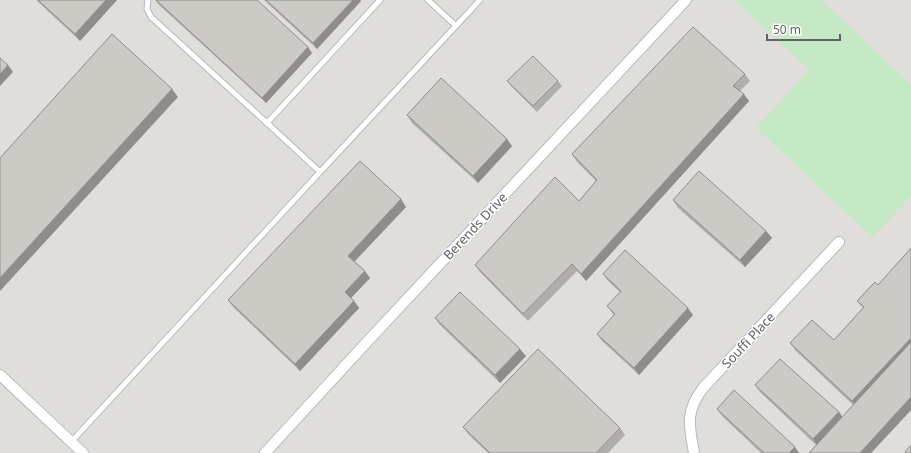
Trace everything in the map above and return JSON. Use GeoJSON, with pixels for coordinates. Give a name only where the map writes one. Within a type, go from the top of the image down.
{"type":"FeatureCollection","features":[{"type":"Feature","properties":{"kind":"street","name":"Berends Drive"},"geometry":{"type":"LineString","coordinates":[[265,453],[366,342],[686,0]]}},
{"type":"Feature","properties":{"kind":"street","name":"Souffi Place"},"geometry":{"type":"LineString","coordinates":[[694,453],[690,420],[691,410],[695,400],[703,388],[839,242]]}},
{"type":"Feature","properties":{"kind":"street"},"geometry":{"type":"LineString","coordinates":[[0,375],[83,453]]}},
{"type":"Feature","properties":{"kind":"lane"},"geometry":{"type":"LineString","coordinates":[[148,0],[147,9],[151,17],[320,172]]}},
{"type":"Feature","properties":{"kind":"lane"},"geometry":{"type":"LineString","coordinates":[[267,123],[380,0]]}},
{"type":"Feature","properties":{"kind":"lane"},"geometry":{"type":"LineString","coordinates":[[428,0],[456,26]]}},
{"type":"Feature","properties":{"kind":"lane"},"geometry":{"type":"LineString","coordinates":[[71,442],[480,0]]}},
{"type":"Feature","properties":{"kind":"shaded area"},"geometry":{"type":"Polygon","coordinates":[[[0,0],[911,0],[911,453],[0,453],[0,0]]]}},
{"type":"Feature","properties":{"kind":"green space"},"geometry":{"type":"Polygon","coordinates":[[[735,0],[821,0],[911,84],[911,196],[873,237],[756,128],[810,70],[735,0]]]}},
{"type":"Feature","properties":{"kind":"building"},"geometry":{"type":"Polygon","coordinates":[[[38,0],[106,0],[75,34],[38,0]]]}},
{"type":"Feature","properties":{"kind":"building"},"geometry":{"type":"Polygon","coordinates":[[[156,0],[257,0],[308,47],[262,98],[156,0]]]}},
{"type":"Feature","properties":{"kind":"building"},"geometry":{"type":"Polygon","coordinates":[[[266,0],[353,0],[313,43],[266,0]]]}},
{"type":"Feature","properties":{"kind":"building"},"geometry":{"type":"Polygon","coordinates":[[[693,27],[745,74],[733,86],[744,94],[581,274],[572,264],[523,314],[475,265],[555,177],[579,201],[597,180],[572,154],[693,27]]]}},
{"type":"Feature","properties":{"kind":"building"},"geometry":{"type":"Polygon","coordinates":[[[112,34],[172,89],[0,278],[0,158],[112,34]]]}},
{"type":"Feature","properties":{"kind":"building"},"geometry":{"type":"Polygon","coordinates":[[[533,56],[558,81],[533,106],[507,81],[533,56]]]}},
{"type":"Feature","properties":{"kind":"building"},"geometry":{"type":"Polygon","coordinates":[[[0,58],[8,65],[0,74],[0,58]]]}},
{"type":"Feature","properties":{"kind":"building"},"geometry":{"type":"Polygon","coordinates":[[[441,78],[507,139],[473,176],[407,115],[441,78]]]}},
{"type":"Feature","properties":{"kind":"building"},"geometry":{"type":"Polygon","coordinates":[[[360,161],[401,199],[348,256],[365,271],[345,292],[354,301],[295,364],[228,300],[360,161]]]}},
{"type":"Feature","properties":{"kind":"building"},"geometry":{"type":"Polygon","coordinates":[[[699,171],[766,231],[740,260],[673,200],[699,171]]]}},
{"type":"Feature","properties":{"kind":"building"},"geometry":{"type":"Polygon","coordinates":[[[911,248],[911,338],[852,401],[790,343],[812,320],[834,340],[864,307],[857,301],[875,282],[878,285],[911,248]]]}},
{"type":"Feature","properties":{"kind":"building"},"geometry":{"type":"Polygon","coordinates":[[[625,250],[688,308],[634,368],[597,334],[615,314],[607,306],[621,291],[603,274],[625,250]]]}},
{"type":"Feature","properties":{"kind":"building"},"geometry":{"type":"Polygon","coordinates":[[[460,292],[520,349],[495,375],[435,318],[460,292]]]}},
{"type":"Feature","properties":{"kind":"building"},"geometry":{"type":"Polygon","coordinates":[[[911,342],[911,397],[860,453],[809,453],[911,342]]]}},
{"type":"Feature","properties":{"kind":"building"},"geometry":{"type":"Polygon","coordinates":[[[538,349],[620,428],[596,453],[490,453],[463,427],[538,349]]]}},
{"type":"Feature","properties":{"kind":"building"},"geometry":{"type":"Polygon","coordinates":[[[780,359],[839,412],[813,439],[755,385],[780,359]]]}},
{"type":"Feature","properties":{"kind":"building"},"geometry":{"type":"Polygon","coordinates":[[[734,390],[795,447],[789,453],[764,453],[717,409],[734,390]]]}},
{"type":"Feature","properties":{"kind":"building"},"geometry":{"type":"Polygon","coordinates":[[[911,445],[911,453],[905,452],[911,445]]]}}]}
